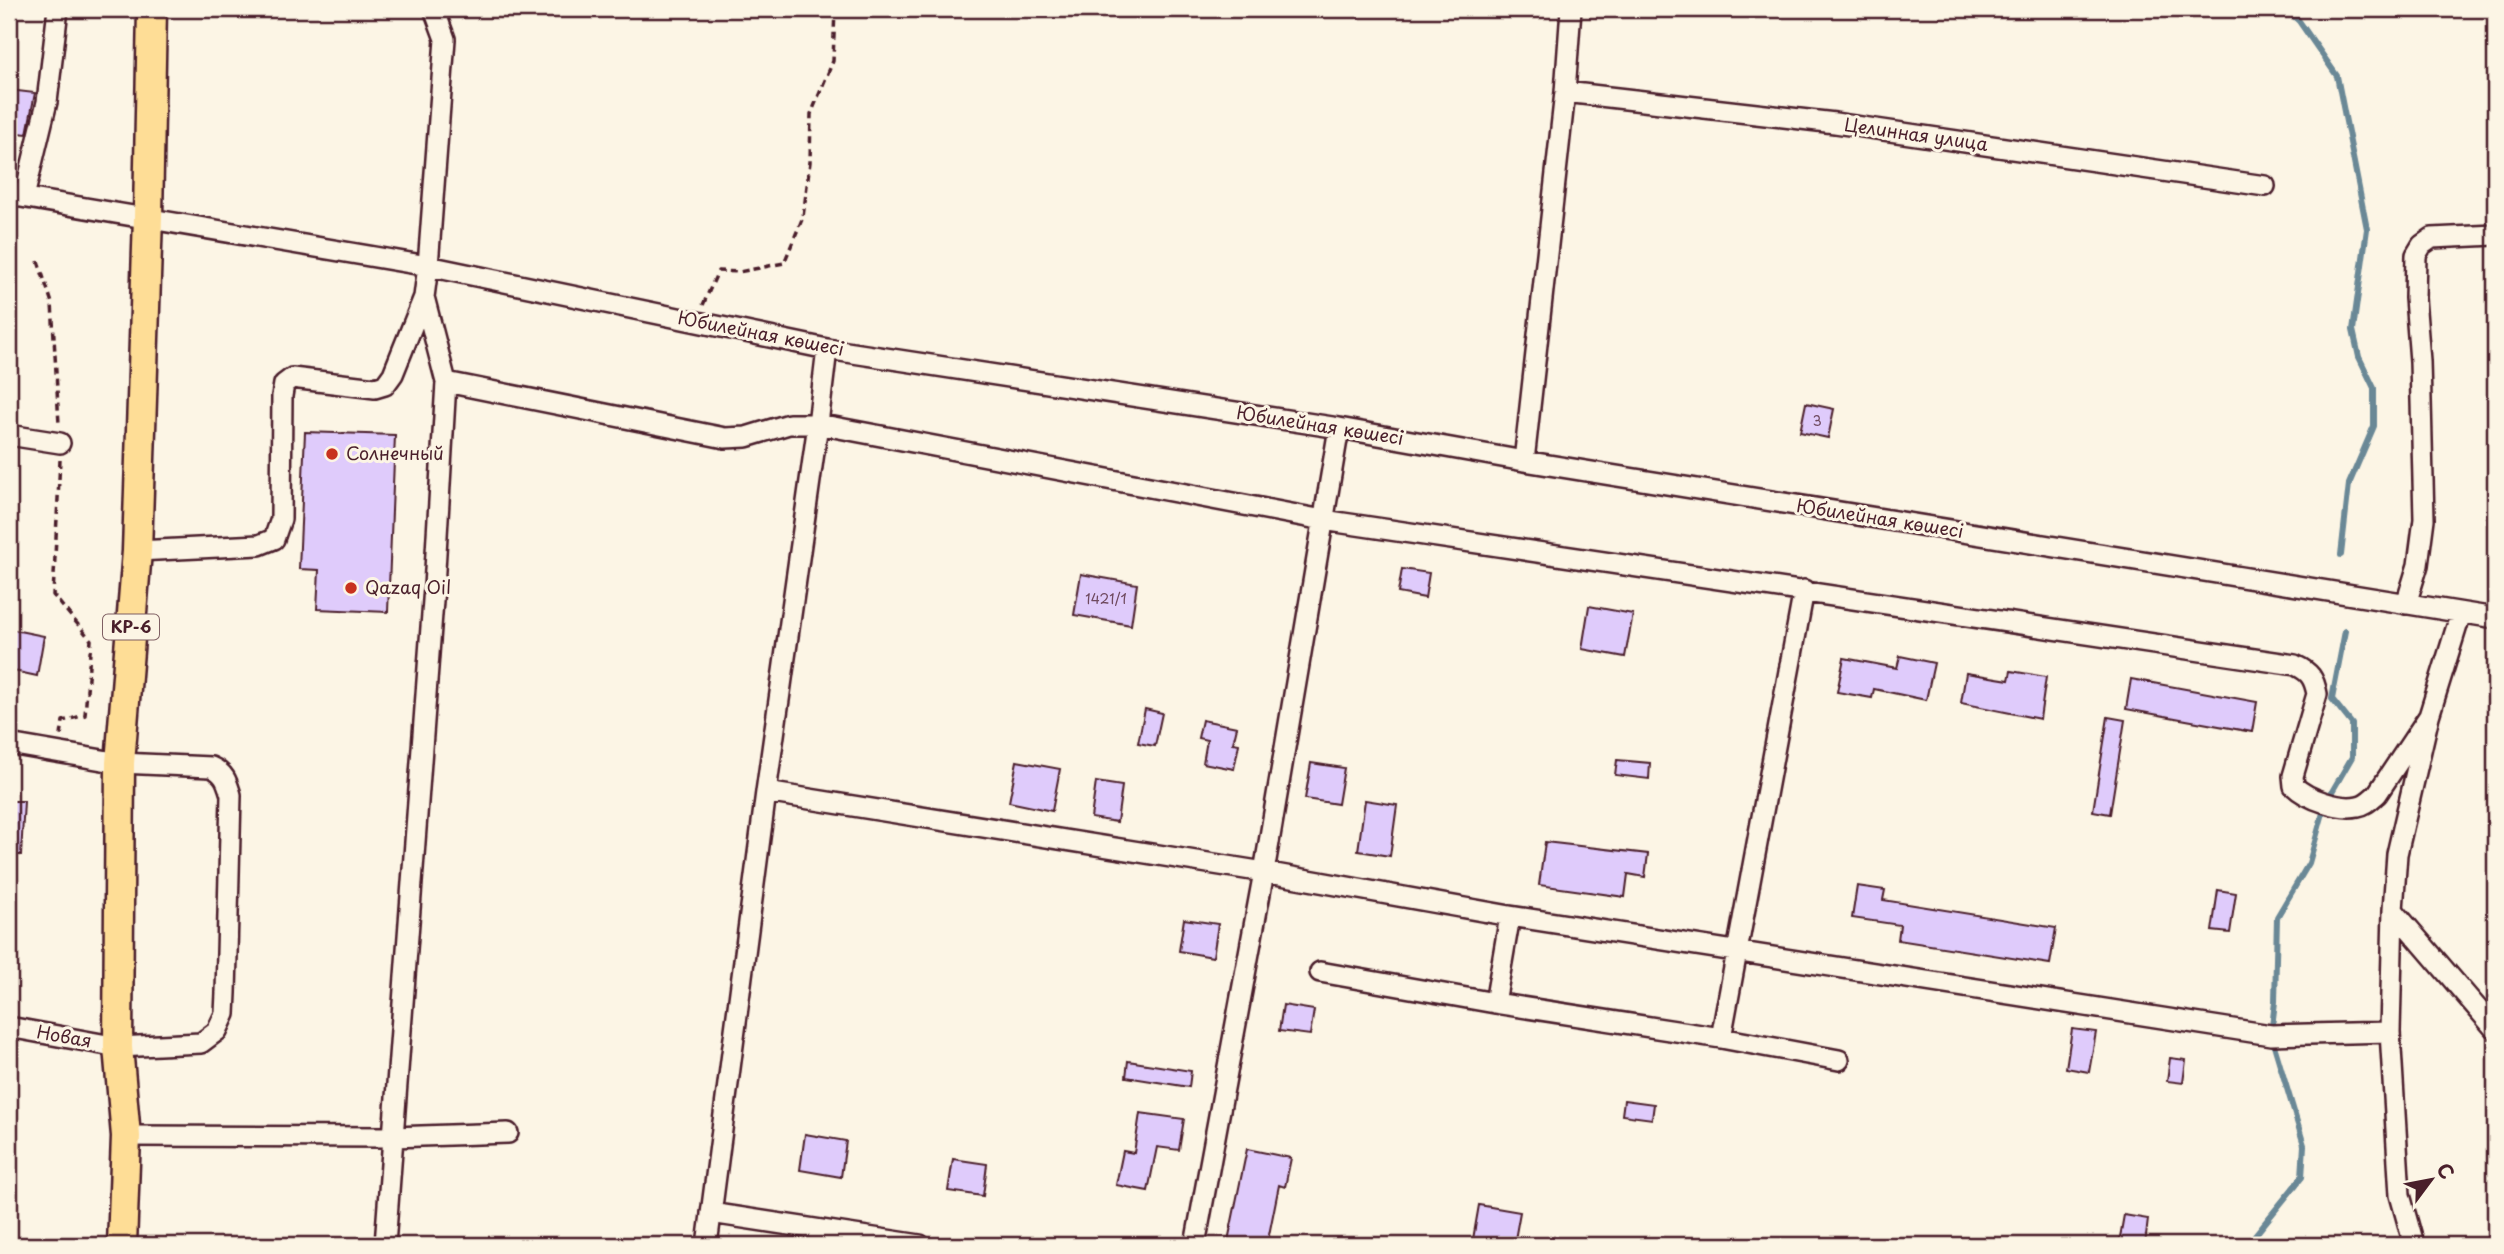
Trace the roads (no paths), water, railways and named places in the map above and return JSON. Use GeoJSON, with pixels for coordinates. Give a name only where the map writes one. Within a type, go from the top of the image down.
{"type":"FeatureCollection","features":[{"type":"Feature","properties":{"kind":"highway","name":"KP-6"},"geometry":{"type":"LineString","coordinates":[[122,1245],[126,1136],[118,1048],[120,763],[137,551],[152,9]]}},
{"type":"Feature","properties":{"kind":"street"},"geometry":{"type":"LineString","coordinates":[[16,196],[47,102],[58,9]]}},
{"type":"Feature","properties":{"kind":"street"},"geometry":{"type":"LineString","coordinates":[[137,551],[259,545],[274,539],[281,519],[284,384],[292,378],[375,388],[385,385],[393,374],[424,297],[428,266],[445,39],[434,9]]}},
{"type":"Feature","properties":{"kind":"street"},"geometry":{"type":"LineString","coordinates":[[1524,461],[1565,92],[1571,9]]}},
{"type":"Feature","properties":{"kind":"street","name":"Целинная улица"},"geometry":{"type":"LineString","coordinates":[[1565,92],[1835,123],[2265,186]]}},
{"type":"Feature","properties":{"kind":"street","name":"Юбилейная көшесі"},"geometry":{"type":"LineString","coordinates":[[16,196],[428,266],[827,349],[1339,428],[1524,461],[2495,618]]}},
{"type":"Feature","properties":{"kind":"street"},"geometry":{"type":"LineString","coordinates":[[2406,604],[2418,565],[2424,519],[2420,361],[2415,298],[2416,255],[2422,245],[2432,238],[2495,235]]}},
{"type":"Feature","properties":{"kind":"street"},"geometry":{"type":"LineString","coordinates":[[385,1245],[434,587],[446,382],[424,297]]}},
{"type":"Feature","properties":{"kind":"street"},"geometry":{"type":"LineString","coordinates":[[707,1245],[827,349]]}},
{"type":"Feature","properties":{"kind":"street"},"geometry":{"type":"LineString","coordinates":[[446,382],[725,439],[746,437],[789,424],[818,424],[1323,520],[2295,665],[2309,671],[2317,694],[2293,776],[2294,786],[2326,802],[2346,807],[2367,803],[2377,794],[2429,716]]}},
{"type":"Feature","properties":{"kind":"street"},"geometry":{"type":"LineString","coordinates":[[1195,1245],[1264,872],[1339,428]]}},
{"type":"Feature","properties":{"kind":"street"},"geometry":{"type":"LineString","coordinates":[[9,435],[61,443]]}},
{"type":"Feature","properties":{"kind":"street"},"geometry":{"type":"LineString","coordinates":[[1721,1038],[1804,590]]}},
{"type":"Feature","properties":{"kind":"street"},"geometry":{"type":"LineString","coordinates":[[2414,1245],[2400,1195],[2390,1032],[2397,854],[2429,716],[2461,613]]}},
{"type":"Feature","properties":{"kind":"street","name":"Новая"},"geometry":{"type":"LineString","coordinates":[[9,744],[120,763],[211,767],[220,771],[227,780],[231,795],[225,1014],[217,1031],[201,1043],[118,1048],[9,1027]]}},
{"type":"Feature","properties":{"kind":"street"},"geometry":{"type":"LineString","coordinates":[[766,792],[1264,872],[1510,916],[2271,1035],[2390,1032]]}},
{"type":"Feature","properties":{"kind":"street"},"geometry":{"type":"LineString","coordinates":[[2393,910],[2495,1029]]}},
{"type":"Feature","properties":{"kind":"street"},"geometry":{"type":"LineString","coordinates":[[1495,1003],[1510,916]]}},
{"type":"Feature","properties":{"kind":"street"},"geometry":{"type":"LineString","coordinates":[[1320,972],[1839,1060]]}},
{"type":"Feature","properties":{"kind":"street"},"geometry":{"type":"LineString","coordinates":[[126,1136],[393,1137],[508,1133]]}},
{"type":"Feature","properties":{"kind":"street"},"geometry":{"type":"LineString","coordinates":[[711,1213],[920,1245]]}},
{"type":"Feature","properties":{"kind":"waterway"},"geometry":{"type":"LineString","coordinates":[[2286,9],[2299,21],[2337,76],[2367,229],[2353,330],[2359,357],[2374,388],[2374,426],[2349,484],[2341,555]]}},
{"type":"Feature","properties":{"kind":"waterway"},"geometry":{"type":"LineString","coordinates":[[2247,1245],[2302,1177],[2304,1145],[2271,1035],[2275,1002],[2277,917],[2309,863],[2326,802],[2352,757],[2352,724],[2332,699],[2345,631]]}},
{"type":"Feature","properties":{"kind":"place","name":"Солнечный"},"geometry":{"type":"Point","coordinates":[332,454]}},
{"type":"Feature","properties":{"kind":"place","name":"Qazaq Oil"},"geometry":{"type":"Point","coordinates":[351,588]}}]}
